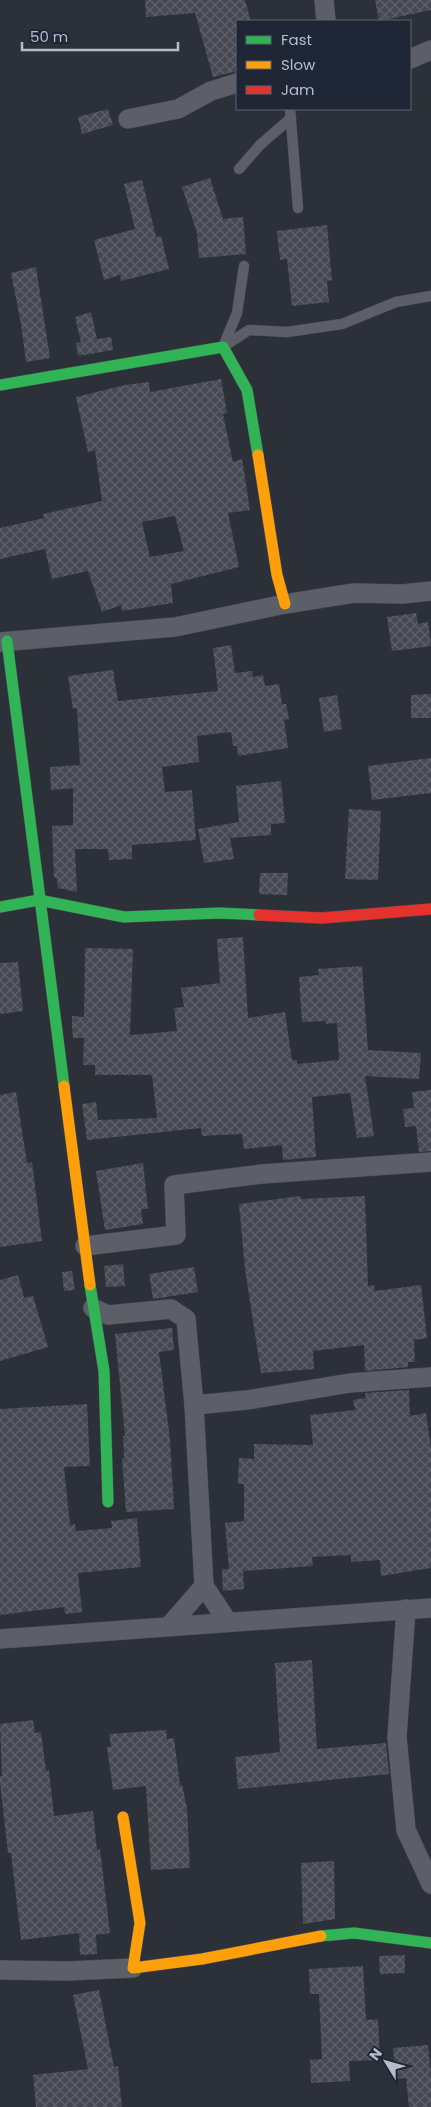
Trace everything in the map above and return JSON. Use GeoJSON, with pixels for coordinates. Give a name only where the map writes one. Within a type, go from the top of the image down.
{"type":"FeatureCollection","features":[{"type":"Feature","properties":{"kind":"street"},"geometry":{"type":"LineString","coordinates":[[324,0],[326,20]]}},
{"type":"Feature","properties":{"kind":"street"},"geometry":{"type":"LineString","coordinates":[[411,59],[431,50]]}},
{"type":"Feature","properties":{"kind":"street"},"geometry":{"type":"LineString","coordinates":[[128,119],[178,109],[211,91],[236,83]]}},
{"type":"Feature","properties":{"kind":"street"},"geometry":{"type":"LineString","coordinates":[[0,385],[223,348],[247,390],[277,575],[285,604]]}},
{"type":"Feature","properties":{"kind":"street"},"geometry":{"type":"LineString","coordinates":[[108,1502],[104,1371],[93,1308],[4,641],[175,627],[285,604],[354,593],[403,594],[431,591]]}},
{"type":"Feature","properties":{"kind":"street"},"geometry":{"type":"LineString","coordinates":[[0,907],[39,900],[124,917],[220,913],[322,918],[431,910]]}},
{"type":"Feature","properties":{"kind":"street"},"geometry":{"type":"LineString","coordinates":[[85,1246],[176,1236],[174,1184],[262,1174],[431,1162]]}},
{"type":"Feature","properties":{"kind":"street"},"geometry":{"type":"LineString","coordinates":[[93,1308],[108,1315],[171,1309],[186,1319],[194,1406],[204,1586],[228,1622]]}},
{"type":"Feature","properties":{"kind":"street"},"geometry":{"type":"LineString","coordinates":[[194,1406],[247,1400],[350,1383],[431,1377]]}},
{"type":"Feature","properties":{"kind":"street"},"geometry":{"type":"LineString","coordinates":[[170,1625],[204,1586]]}},
{"type":"Feature","properties":{"kind":"street"},"geometry":{"type":"LineString","coordinates":[[0,1639],[170,1625],[431,1608]]}},
{"type":"Feature","properties":{"kind":"street"},"geometry":{"type":"LineString","coordinates":[[406,1609],[397,1737],[406,1830],[431,1884]]}},
{"type":"Feature","properties":{"kind":"street"},"geometry":{"type":"LineString","coordinates":[[123,1817],[140,1923],[133,1968]]}},
{"type":"Feature","properties":{"kind":"street"},"geometry":{"type":"LineString","coordinates":[[0,1970],[68,1971],[133,1968],[202,1959],[322,1936],[354,1933],[431,1944]]}},
{"type":"Feature","properties":{"kind":"lane"},"geometry":{"type":"LineString","coordinates":[[238,168],[291,114]]}},
{"type":"Feature","properties":{"kind":"lane"},"geometry":{"type":"LineString","coordinates":[[291,114],[298,208]]}},
{"type":"Feature","properties":{"kind":"lane"},"geometry":{"type":"LineString","coordinates":[[223,348],[237,313],[244,266]]}},
{"type":"Feature","properties":{"kind":"lane"},"geometry":{"type":"LineString","coordinates":[[223,348],[249,330],[287,332],[342,324],[396,302],[431,296]]}},
{"type":"Feature","properties":{"kind":"building"},"geometry":{"type":"Polygon","coordinates":[[[145,0],[245,0],[251,20],[236,20],[236,71],[213,77],[195,13],[146,17],[145,0]]]}},
{"type":"Feature","properties":{"kind":"building"},"geometry":{"type":"Polygon","coordinates":[[[375,0],[431,0],[431,10],[379,20],[375,0]]]}},
{"type":"Feature","properties":{"kind":"building"},"geometry":{"type":"Polygon","coordinates":[[[108,109],[113,125],[82,134],[78,117],[108,109]]]}},
{"type":"Feature","properties":{"kind":"building"},"geometry":{"type":"Polygon","coordinates":[[[210,178],[223,219],[243,217],[246,254],[199,258],[197,233],[182,187],[210,178]]]}},
{"type":"Feature","properties":{"kind":"building"},"geometry":{"type":"Polygon","coordinates":[[[142,180],[156,237],[161,236],[169,269],[121,281],[120,275],[104,280],[94,240],[135,229],[124,184],[142,180]]]}},
{"type":"Feature","properties":{"kind":"building"},"geometry":{"type":"Polygon","coordinates":[[[327,225],[332,280],[327,281],[329,302],[292,306],[287,259],[280,260],[277,231],[327,225]]]}},
{"type":"Feature","properties":{"kind":"building"},"geometry":{"type":"Polygon","coordinates":[[[36,267],[50,358],[26,362],[11,273],[36,267]]]}},
{"type":"Feature","properties":{"kind":"building"},"geometry":{"type":"Polygon","coordinates":[[[91,312],[97,339],[111,337],[113,350],[78,356],[76,343],[81,342],[75,317],[91,312]]]}},
{"type":"Feature","properties":{"kind":"building"},"geometry":{"type":"Polygon","coordinates":[[[221,379],[227,413],[223,414],[233,462],[242,459],[250,510],[228,513],[239,567],[171,584],[173,603],[122,611],[121,605],[102,612],[88,571],[52,579],[45,549],[0,559],[0,528],[44,518],[43,514],[102,501],[95,450],[88,452],[76,397],[125,385],[149,382],[150,392],[221,379]],[[175,516],[142,522],[150,557],[184,551],[175,516]]]}},
{"type":"Feature","properties":{"kind":"building"},"geometry":{"type":"Polygon","coordinates":[[[416,613],[418,624],[428,622],[431,646],[392,651],[387,617],[416,613]]]}},
{"type":"Feature","properties":{"kind":"building"},"geometry":{"type":"Polygon","coordinates":[[[231,645],[235,673],[252,671],[253,677],[263,675],[265,686],[279,684],[282,704],[286,704],[289,719],[284,720],[288,748],[238,756],[237,746],[233,746],[231,732],[197,736],[199,762],[162,767],[165,792],[192,790],[196,840],[132,845],[132,859],[109,860],[108,849],[75,849],[77,892],[58,888],[57,878],[54,878],[52,826],[73,825],[73,788],[51,790],[50,767],[80,765],[77,708],[73,709],[68,676],[113,670],[118,701],[218,691],[213,648],[231,645]]]}},
{"type":"Feature","properties":{"kind":"building"},"geometry":{"type":"Polygon","coordinates":[[[431,694],[431,718],[411,718],[411,695],[431,694]]]}},
{"type":"Feature","properties":{"kind":"building"},"geometry":{"type":"Polygon","coordinates":[[[337,695],[342,729],[324,732],[319,698],[337,695]]]}},
{"type":"Feature","properties":{"kind":"building"},"geometry":{"type":"Polygon","coordinates":[[[431,758],[431,793],[372,800],[368,766],[431,758]]]}},
{"type":"Feature","properties":{"kind":"building"},"geometry":{"type":"Polygon","coordinates":[[[281,781],[285,823],[271,824],[271,835],[230,838],[234,859],[204,863],[198,829],[239,822],[236,786],[281,781]]]}},
{"type":"Feature","properties":{"kind":"building"},"geometry":{"type":"Polygon","coordinates":[[[349,809],[381,811],[378,880],[345,879],[349,809]]]}},
{"type":"Feature","properties":{"kind":"building"},"geometry":{"type":"Polygon","coordinates":[[[260,873],[288,873],[287,895],[259,894],[260,873]]]}},
{"type":"Feature","properties":{"kind":"building"},"geometry":{"type":"Polygon","coordinates":[[[243,937],[248,1018],[285,1012],[292,1060],[297,1060],[297,1064],[339,1060],[337,1023],[326,1024],[326,1021],[302,1022],[299,977],[319,975],[318,969],[362,966],[368,1050],[421,1053],[419,1079],[365,1076],[374,1136],[357,1138],[350,1093],[312,1097],[316,1157],[283,1160],[282,1145],[244,1149],[242,1134],[202,1136],[201,1128],[87,1140],[82,1104],[96,1102],[98,1120],[157,1118],[152,1075],[95,1075],[95,1065],[83,1065],[84,1038],[73,1038],[72,1016],[84,1017],[85,948],[133,949],[130,1035],[177,1031],[174,1008],[184,1007],[181,988],[220,983],[217,939],[243,937]]]}},
{"type":"Feature","properties":{"kind":"building"},"geometry":{"type":"Polygon","coordinates":[[[18,962],[23,1011],[0,1014],[0,963],[18,962]]]}},
{"type":"Feature","properties":{"kind":"building"},"geometry":{"type":"Polygon","coordinates":[[[431,1090],[431,1151],[419,1152],[416,1126],[405,1127],[403,1109],[414,1108],[412,1092],[431,1090]]]}},
{"type":"Feature","properties":{"kind":"building"},"geometry":{"type":"Polygon","coordinates":[[[16,1092],[27,1163],[32,1162],[42,1241],[0,1247],[0,1095],[16,1092]]]}},
{"type":"Feature","properties":{"kind":"building"},"geometry":{"type":"Polygon","coordinates":[[[143,1163],[148,1209],[141,1209],[143,1224],[105,1230],[96,1171],[143,1163]]]}},
{"type":"Feature","properties":{"kind":"building"},"geometry":{"type":"Polygon","coordinates":[[[301,1196],[301,1199],[365,1196],[368,1286],[374,1285],[375,1291],[421,1285],[427,1338],[414,1340],[415,1362],[408,1362],[408,1367],[365,1371],[364,1345],[313,1351],[314,1369],[261,1373],[245,1269],[239,1204],[301,1196]]]}},
{"type":"Feature","properties":{"kind":"building"},"geometry":{"type":"Polygon","coordinates":[[[123,1264],[125,1286],[106,1287],[104,1266],[123,1264]]]}},
{"type":"Feature","properties":{"kind":"building"},"geometry":{"type":"Polygon","coordinates":[[[194,1267],[198,1292],[153,1299],[149,1274],[194,1267]]]}},
{"type":"Feature","properties":{"kind":"building"},"geometry":{"type":"Polygon","coordinates":[[[72,1271],[75,1290],[64,1291],[62,1272],[72,1271]]]}},
{"type":"Feature","properties":{"kind":"building"},"geometry":{"type":"Polygon","coordinates":[[[18,1275],[24,1298],[33,1296],[48,1347],[0,1361],[0,1280],[18,1275]]]}},
{"type":"Feature","properties":{"kind":"building"},"geometry":{"type":"Polygon","coordinates":[[[172,1328],[174,1350],[159,1352],[170,1440],[174,1509],[126,1512],[122,1458],[124,1458],[123,1436],[125,1436],[115,1334],[172,1328]]]}},
{"type":"Feature","properties":{"kind":"building"},"geometry":{"type":"Polygon","coordinates":[[[409,1390],[410,1416],[426,1413],[431,1448],[431,1568],[381,1576],[380,1560],[351,1562],[351,1555],[312,1557],[313,1566],[243,1571],[244,1589],[223,1591],[222,1569],[229,1569],[225,1523],[244,1521],[244,1484],[238,1484],[239,1458],[254,1459],[254,1444],[313,1445],[310,1415],[355,1410],[353,1400],[366,1398],[365,1393],[409,1390]]]}},
{"type":"Feature","properties":{"kind":"building"},"geometry":{"type":"Polygon","coordinates":[[[87,1404],[90,1466],[64,1467],[70,1525],[75,1524],[76,1531],[112,1528],[111,1521],[137,1518],[141,1567],[78,1573],[82,1612],[65,1614],[64,1607],[0,1615],[0,1409],[87,1404]]]}},
{"type":"Feature","properties":{"kind":"building"},"geometry":{"type":"Polygon","coordinates":[[[312,1660],[317,1749],[386,1743],[389,1774],[238,1789],[235,1757],[280,1752],[275,1663],[312,1660]]]}},
{"type":"Feature","properties":{"kind":"building"},"geometry":{"type":"Polygon","coordinates":[[[33,1720],[35,1733],[41,1732],[46,1771],[49,1770],[54,1816],[93,1811],[97,1850],[100,1849],[110,1933],[96,1935],[97,1954],[80,1955],[79,1933],[21,1940],[11,1853],[8,1853],[0,1783],[0,1776],[2,1776],[0,1724],[33,1720]]]}},
{"type":"Feature","properties":{"kind":"building"},"geometry":{"type":"Polygon","coordinates":[[[166,1730],[167,1739],[174,1738],[180,1785],[182,1785],[187,1808],[190,1868],[151,1870],[146,1786],[113,1790],[107,1747],[111,1747],[109,1734],[166,1730]]]}},
{"type":"Feature","properties":{"kind":"building"},"geometry":{"type":"Polygon","coordinates":[[[334,1861],[335,1919],[303,1924],[301,1863],[334,1861]]]}},
{"type":"Feature","properties":{"kind":"building"},"geometry":{"type":"Polygon","coordinates":[[[405,1955],[405,1973],[380,1974],[379,1956],[405,1955]]]}},
{"type":"Feature","properties":{"kind":"building"},"geometry":{"type":"Polygon","coordinates":[[[363,1966],[366,2020],[378,2019],[380,2060],[349,2061],[350,2081],[311,2083],[310,2060],[322,2059],[319,1994],[310,1994],[309,1969],[363,1966]]]}},
{"type":"Feature","properties":{"kind":"building"},"geometry":{"type":"Polygon","coordinates":[[[99,1990],[114,2067],[118,2066],[122,2107],[36,2107],[33,2075],[88,2069],[73,1995],[99,1990]]]}},
{"type":"Feature","properties":{"kind":"building"},"geometry":{"type":"Polygon","coordinates":[[[428,2045],[431,2074],[431,2107],[409,2107],[406,2078],[396,2079],[393,2048],[428,2045]]]}},
{"type":"Feature","properties":{"kind":"traffic: fast"},"geometry":{"type":"LineString","coordinates":[[0,385],[223,347],[247,390],[258,455]]}},
{"type":"Feature","properties":{"kind":"traffic: fast"},"geometry":{"type":"LineString","coordinates":[[7,641],[64,1086]]}},
{"type":"Feature","properties":{"kind":"traffic: fast"},"geometry":{"type":"LineString","coordinates":[[0,907],[39,900],[124,917],[220,913],[259,915]]}},
{"type":"Feature","properties":{"kind":"traffic: fast"},"geometry":{"type":"LineString","coordinates":[[90,1285],[104,1371],[108,1502]]}},
{"type":"Feature","properties":{"kind":"traffic: fast"},"geometry":{"type":"LineString","coordinates":[[321,1936],[354,1933],[431,1943]]}},
{"type":"Feature","properties":{"kind":"traffic: slow"},"geometry":{"type":"LineString","coordinates":[[258,455],[277,575],[285,604]]}},
{"type":"Feature","properties":{"kind":"traffic: slow"},"geometry":{"type":"LineString","coordinates":[[64,1086],[90,1285]]}},
{"type":"Feature","properties":{"kind":"traffic: slow"},"geometry":{"type":"LineString","coordinates":[[123,1817],[140,1923],[133,1968],[202,1959],[321,1936]]}},
{"type":"Feature","properties":{"kind":"traffic: jam"},"geometry":{"type":"LineString","coordinates":[[259,915],[322,918],[431,909]]}}]}
